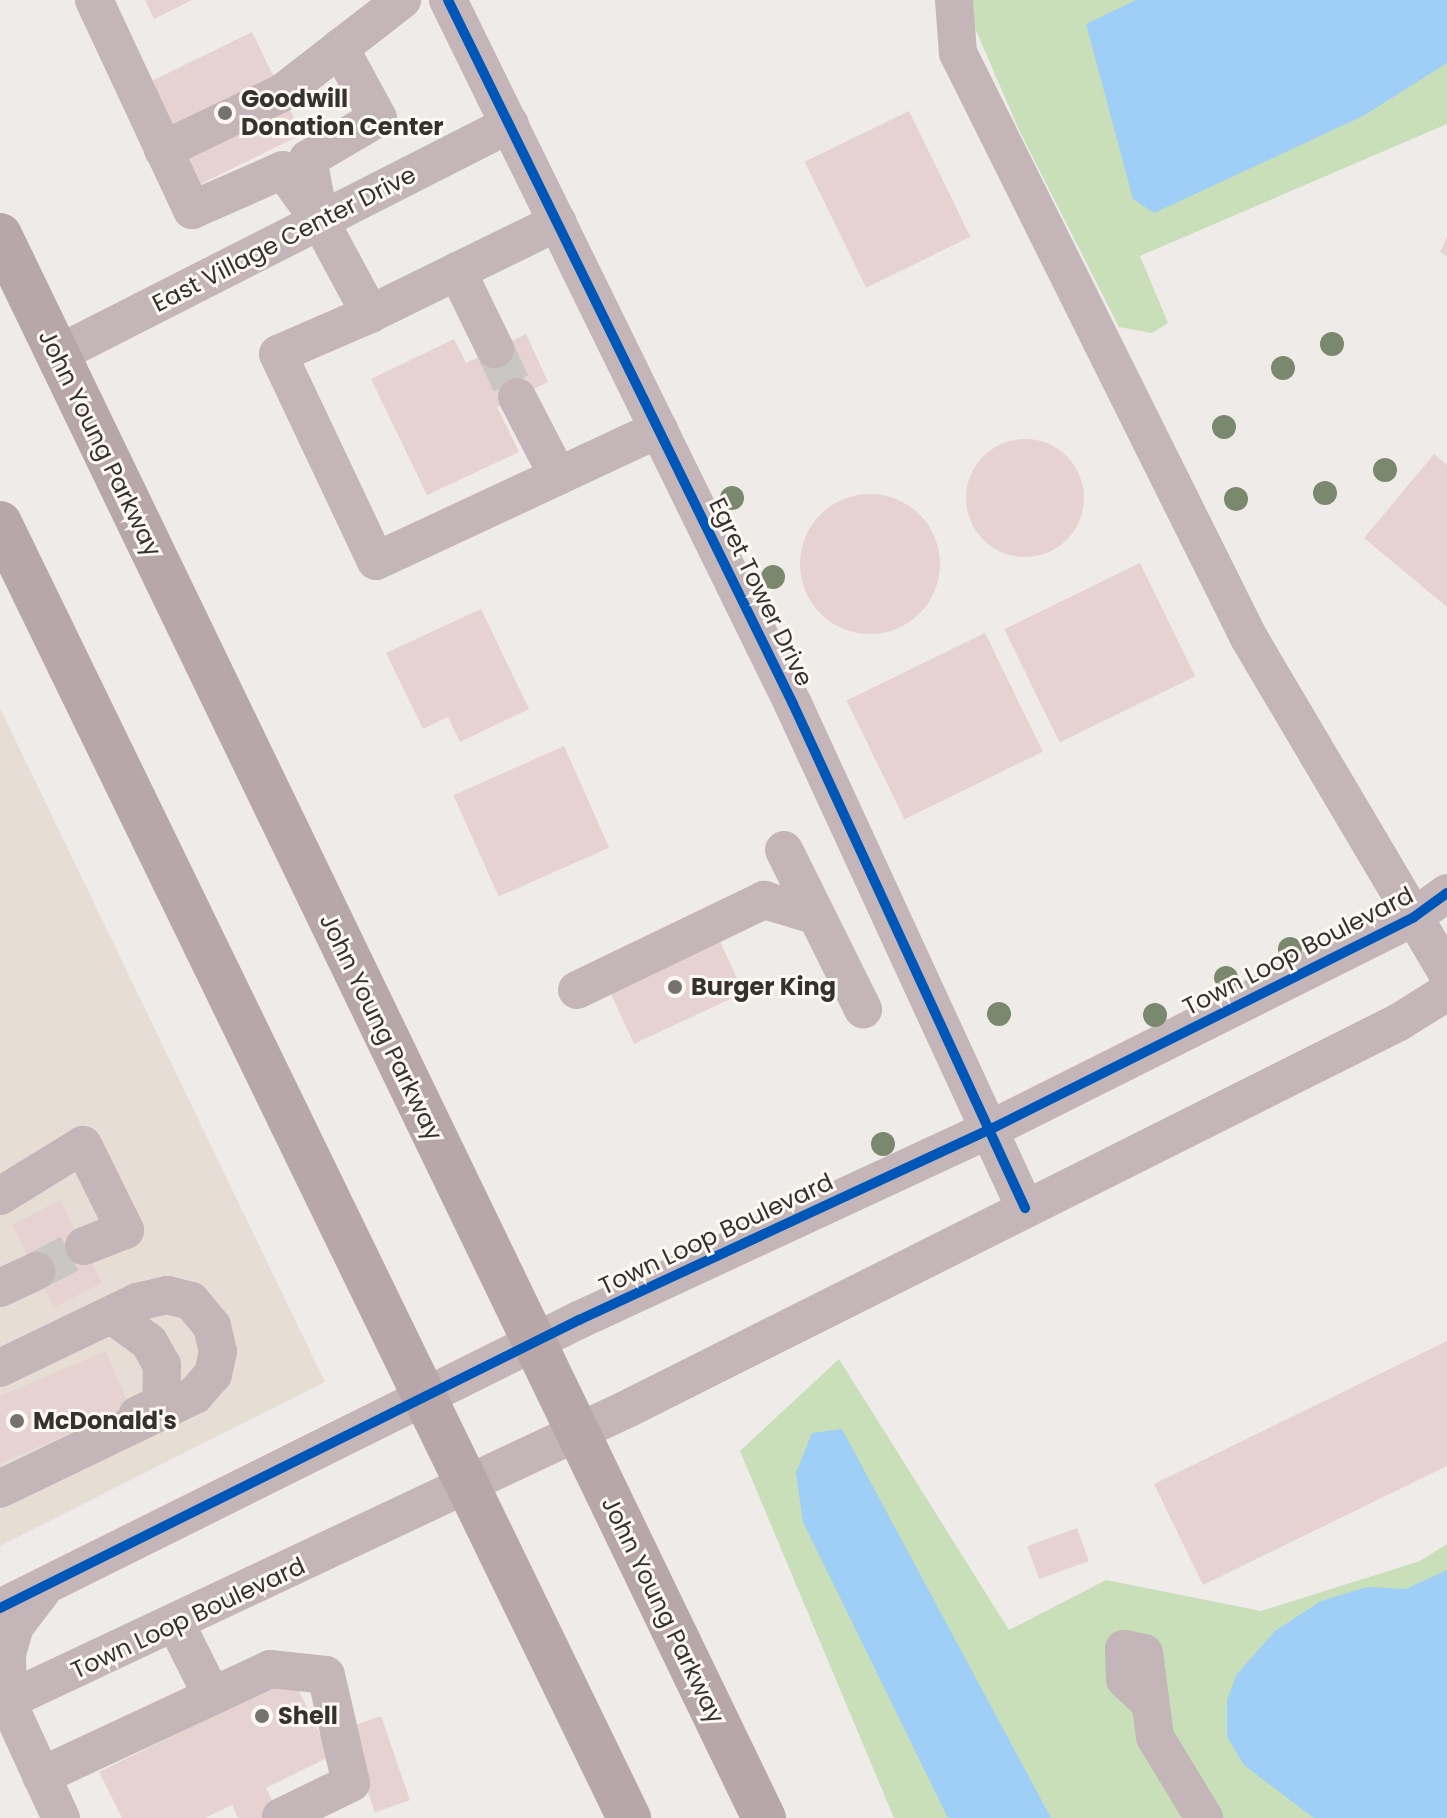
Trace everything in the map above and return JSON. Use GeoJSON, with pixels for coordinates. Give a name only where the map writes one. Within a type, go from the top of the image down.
{"type":"FeatureCollection","features":[{"type":"Feature","properties":{"kind":"highway","name":"John Young Parkway"},"geometry":{"type":"LineString","coordinates":[[0,235],[764,1818]]}},
{"type":"Feature","properties":{"kind":"highway"},"geometry":{"type":"LineString","coordinates":[[6,551],[629,1818]]}},
{"type":"Feature","properties":{"kind":"street"},"geometry":{"type":"LineString","coordinates":[[94,0],[192,210],[283,170],[320,221],[370,314]]}},
{"type":"Feature","properties":{"kind":"street"},"geometry":{"type":"LineString","coordinates":[[163,150],[282,93],[402,0]]}},
{"type":"Feature","properties":{"kind":"street","name":"Egret Tower Drive"},"geometry":{"type":"LineString","coordinates":[[448,0],[659,429],[991,1129],[1025,1208]]}},
{"type":"Feature","properties":{"kind":"street"},"geometry":{"type":"LineString","coordinates":[[954,0],[958,53],[1249,638],[1447,973]]}},
{"type":"Feature","properties":{"kind":"street"},"geometry":{"type":"LineString","coordinates":[[320,221],[308,159],[378,118],[340,48]]}},
{"type":"Feature","properties":{"kind":"street","name":"East Village Center Drive"},"geometry":{"type":"LineString","coordinates":[[58,354],[510,124]]}},
{"type":"Feature","properties":{"kind":"street"},"geometry":{"type":"LineString","coordinates":[[558,222],[370,314],[278,354],[376,561],[659,429]]}},
{"type":"Feature","properties":{"kind":"street"},"geometry":{"type":"LineString","coordinates":[[457,271],[495,349]]}},
{"type":"Feature","properties":{"kind":"street"},"geometry":{"type":"LineString","coordinates":[[517,397],[558,476]]}},
{"type":"Feature","properties":{"kind":"street"},"geometry":{"type":"LineString","coordinates":[[784,850],[863,1009]]}},
{"type":"Feature","properties":{"kind":"street","name":"Town Loop Boulevard"},"geometry":{"type":"LineString","coordinates":[[0,1608],[426,1401],[534,1344],[991,1129],[1414,917],[1447,893]]}},
{"type":"Feature","properties":{"kind":"street"},"geometry":{"type":"LineString","coordinates":[[577,990],[764,900],[817,916]]}},
{"type":"Feature","properties":{"kind":"street","name":"Town Loop Boulevard"},"geometry":{"type":"LineString","coordinates":[[4,1704],[577,1433],[1447,992]]}},
{"type":"Feature","properties":{"kind":"street"},"geometry":{"type":"LineString","coordinates":[[0,1196],[83,1145],[125,1230],[84,1246]]}},
{"type":"Feature","properties":{"kind":"street"},"geometry":{"type":"LineString","coordinates":[[0,1288],[36,1271]]}},
{"type":"Feature","properties":{"kind":"street"},"geometry":{"type":"LineString","coordinates":[[0,1368],[137,1302],[167,1295],[191,1301],[212,1326],[213,1374],[195,1395],[124,1432],[0,1489]]}},
{"type":"Feature","properties":{"kind":"street"},"geometry":{"type":"LineString","coordinates":[[0,1379],[120,1321],[149,1342],[162,1365],[161,1404],[131,1418],[124,1432]]}},
{"type":"Feature","properties":{"kind":"street"},"geometry":{"type":"LineString","coordinates":[[46,1586],[15,1626],[7,1654],[4,1704],[47,1805],[211,1694],[270,1669],[326,1675],[351,1783],[281,1817]]}},
{"type":"Feature","properties":{"kind":"street"},"geometry":{"type":"LineString","coordinates":[[176,1624],[211,1694]]}},
{"type":"Feature","properties":{"kind":"street"},"geometry":{"type":"LineString","coordinates":[[1144,1697],[1171,1774],[1204,1818]]}},
{"type":"Feature","properties":{"kind":"shaded area"},"geometry":{"type":"Polygon","coordinates":[[[0,708],[325,1382],[0,1546],[0,708]]]}},
{"type":"Feature","properties":{"kind":"green space"},"geometry":{"type":"Polygon","coordinates":[[[973,0],[1447,0],[1447,124],[1140,256],[1168,323],[1152,333],[1119,327],[1019,130],[975,28],[973,0]]]}},
{"type":"Feature","properties":{"kind":"green space"},"geometry":{"type":"Polygon","coordinates":[[[839,1359],[1009,1630],[1106,1580],[1261,1611],[1420,1561],[1447,1544],[1447,1818],[894,1818],[740,1451],[839,1359]]]}},
{"type":"Feature","properties":{"kind":"water"},"geometry":{"type":"Polygon","coordinates":[[[1136,0],[1447,0],[1447,63],[1363,116],[1154,213],[1133,199],[1086,24],[1136,0]]]}},
{"type":"Feature","properties":{"kind":"water"},"geometry":{"type":"Polygon","coordinates":[[[842,1429],[1051,1818],[948,1818],[803,1522],[796,1473],[812,1433],[842,1429]]]}},
{"type":"Feature","properties":{"kind":"water"},"geometry":{"type":"Polygon","coordinates":[[[1447,1570],[1447,1818],[1314,1818],[1244,1765],[1227,1737],[1227,1700],[1237,1674],[1275,1631],[1321,1601],[1367,1587],[1406,1589],[1447,1570]]]}},
{"type":"Feature","properties":{"kind":"building"},"geometry":{"type":"Polygon","coordinates":[[[145,0],[192,0],[154,19],[145,0]]]}},
{"type":"Feature","properties":{"kind":"building","name":"Goodwill Donation Center"},"geometry":{"type":"Polygon","coordinates":[[[252,32],[302,134],[195,187],[145,84],[252,32]]]}},
{"type":"Feature","properties":{"kind":"building"},"geometry":{"type":"Polygon","coordinates":[[[909,111],[970,237],[866,288],[805,162],[909,111]]]}},
{"type":"Feature","properties":{"kind":"building"},"geometry":{"type":"Polygon","coordinates":[[[1447,237],[1447,256],[1440,252],[1447,237]]]}},
{"type":"Feature","properties":{"kind":"building"},"geometry":{"type":"Polygon","coordinates":[[[526,334],[548,382],[497,407],[519,452],[427,495],[371,379],[454,339],[466,363],[526,334]]]}},
{"type":"Feature","properties":{"kind":"building"},"geometry":{"type":"Polygon","coordinates":[[[1025,439],[1048,443],[1067,456],[1080,475],[1084,498],[1080,521],[1067,540],[1048,553],[1025,557],[1002,553],[983,540],[970,521],[966,498],[970,475],[983,456],[1002,443],[1025,439]]]}},
{"type":"Feature","properties":{"kind":"building"},"geometry":{"type":"Polygon","coordinates":[[[1434,454],[1447,465],[1447,607],[1364,538],[1434,454]]]}},
{"type":"Feature","properties":{"kind":"building"},"geometry":{"type":"Polygon","coordinates":[[[870,494],[897,500],[919,515],[934,537],[940,564],[934,591],[919,613],[897,628],[870,634],[843,628],[821,613],[806,591],[800,564],[806,537],[821,515],[843,500],[870,494]]]}},
{"type":"Feature","properties":{"kind":"building"},"geometry":{"type":"Polygon","coordinates":[[[1140,563],[1195,676],[1060,742],[1004,629],[1140,563]]]}},
{"type":"Feature","properties":{"kind":"building"},"geometry":{"type":"Polygon","coordinates":[[[481,609],[529,709],[460,742],[448,717],[423,729],[386,653],[481,609]]]}},
{"type":"Feature","properties":{"kind":"building"},"geometry":{"type":"Polygon","coordinates":[[[985,633],[1043,752],[904,819],[847,701],[985,633]]]}},
{"type":"Feature","properties":{"kind":"building"},"geometry":{"type":"Polygon","coordinates":[[[564,746],[609,847],[499,897],[453,795],[564,746]]]}},
{"type":"Feature","properties":{"kind":"building","name":"Burger King"},"geometry":{"type":"Polygon","coordinates":[[[715,931],[744,993],[634,1044],[605,982],[715,931]]]}},
{"type":"Feature","properties":{"kind":"building"},"geometry":{"type":"Polygon","coordinates":[[[60,1200],[102,1283],[54,1307],[12,1225],[60,1200]]]}},
{"type":"Feature","properties":{"kind":"building"},"geometry":{"type":"Polygon","coordinates":[[[1447,1341],[1447,1466],[1203,1585],[1154,1484],[1447,1341]]]}},
{"type":"Feature","properties":{"kind":"building"},"geometry":{"type":"Polygon","coordinates":[[[106,1351],[130,1408],[0,1463],[0,1396],[106,1351]]]}},
{"type":"Feature","properties":{"kind":"building"},"geometry":{"type":"Polygon","coordinates":[[[1077,1528],[1089,1561],[1039,1579],[1027,1546],[1077,1528]]]}},
{"type":"Feature","properties":{"kind":"building","name":"Shell"},"geometry":{"type":"Polygon","coordinates":[[[292,1677],[331,1756],[266,1788],[281,1818],[238,1818],[232,1805],[205,1818],[122,1818],[99,1772],[292,1677]]]}},
{"type":"Feature","properties":{"kind":"building"},"geometry":{"type":"Polygon","coordinates":[[[381,1716],[410,1800],[375,1812],[346,1728],[381,1716]]]}},
{"type":"Feature","properties":{"kind":"tunnel"},"geometry":{"type":"LineString","coordinates":[[495,349],[517,397]]}},
{"type":"Feature","properties":{"kind":"tunnel"},"geometry":{"type":"LineString","coordinates":[[36,1271],[84,1246]]}},
{"type":"Feature","properties":{"kind":"cycle path"},"geometry":{"type":"LineString","coordinates":[[448,0],[793,704],[1025,1208]]}},
{"type":"Feature","properties":{"kind":"cycle path"},"geometry":{"type":"LineString","coordinates":[[0,1608],[579,1320],[991,1129],[1414,917],[1447,893]]}},
{"type":"Feature","properties":{"kind":"place","name":"Goodwill Donation Center"},"geometry":{"type":"Point","coordinates":[225,113]}},
{"type":"Feature","properties":{"kind":"place","name":"Burger King"},"geometry":{"type":"Point","coordinates":[675,987]}},
{"type":"Feature","properties":{"kind":"place","name":"McDonald's"},"geometry":{"type":"Point","coordinates":[17,1421]}},
{"type":"Feature","properties":{"kind":"place","name":"Shell"},"geometry":{"type":"Point","coordinates":[262,1716]}}]}
